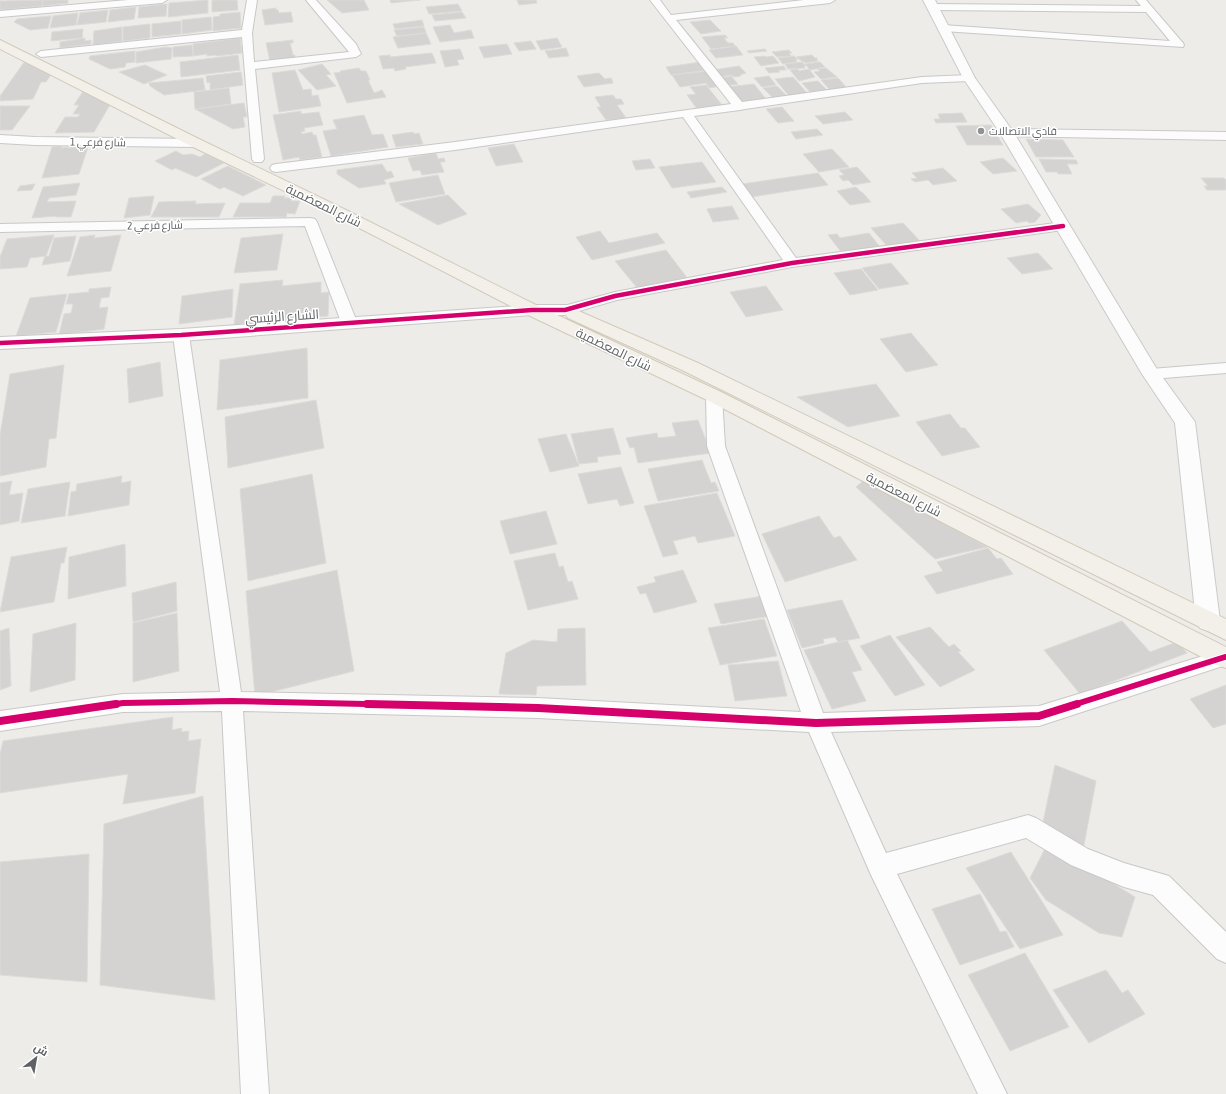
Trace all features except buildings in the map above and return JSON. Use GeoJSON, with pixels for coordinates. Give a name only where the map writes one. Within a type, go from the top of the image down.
{"type":"FeatureCollection","features":[{"type":"Feature","properties":{"kind":"main road"},"geometry":{"type":"LineString","coordinates":[[931,4],[969,78],[1007,133],[1151,374],[1185,422],[1208,621]]}},
{"type":"Feature","properties":{"kind":"main road","name":"شارع المعضمية"},"geometry":{"type":"LineString","coordinates":[[0,34],[522,289]]}},
{"type":"Feature","properties":{"kind":"main road","name":"شارع المعضمية"},"geometry":{"type":"LineString","coordinates":[[0,44],[196,143],[339,212],[1226,630]]}},
{"type":"Feature","properties":{"kind":"main road","name":"شارع فرعي 1"},"geometry":{"type":"LineString","coordinates":[[0,139],[35,141],[196,143]]}},
{"type":"Feature","properties":{"kind":"main road","name":"الشارع الرئيسي"},"geometry":{"type":"LineString","coordinates":[[0,343],[181,335],[349,322],[534,303],[565,310]]}},
{"type":"Feature","properties":{"kind":"main road","name":"شارع المعضمية"},"geometry":{"type":"LineString","coordinates":[[565,310],[685,374],[714,396],[1226,658]]}},
{"type":"Feature","properties":{"kind":"street"},"geometry":{"type":"LineString","coordinates":[[0,14],[162,0]]}},
{"type":"Feature","properties":{"kind":"street"},"geometry":{"type":"LineString","coordinates":[[252,0],[247,33],[258,159]]}},
{"type":"Feature","properties":{"kind":"street"},"geometry":{"type":"LineString","coordinates":[[249,66],[356,54],[352,46],[311,0]]}},
{"type":"Feature","properties":{"kind":"street"},"geometry":{"type":"LineString","coordinates":[[655,0],[740,107]]}},
{"type":"Feature","properties":{"kind":"street"},"geometry":{"type":"LineString","coordinates":[[669,18],[830,0]]}},
{"type":"Feature","properties":{"kind":"street"},"geometry":{"type":"LineString","coordinates":[[943,28],[1179,45],[1141,0]]}},
{"type":"Feature","properties":{"kind":"street"},"geometry":{"type":"LineString","coordinates":[[931,4],[1149,9]]}},
{"type":"Feature","properties":{"kind":"street"},"geometry":{"type":"LineString","coordinates":[[41,54],[247,33]]}},
{"type":"Feature","properties":{"kind":"street"},"geometry":{"type":"LineString","coordinates":[[276,168],[455,146],[740,107],[922,80],[969,78]]}},
{"type":"Feature","properties":{"kind":"street"},"geometry":{"type":"LineString","coordinates":[[687,114],[792,263]]}},
{"type":"Feature","properties":{"kind":"street"},"geometry":{"type":"LineString","coordinates":[[1007,133],[1226,136]]}},
{"type":"Feature","properties":{"kind":"street","name":"شارع فرعي 2"},"geometry":{"type":"LineString","coordinates":[[0,228],[310,222],[349,322]]}},
{"type":"Feature","properties":{"kind":"street"},"geometry":{"type":"LineString","coordinates":[[565,310],[615,296],[792,263],[1063,226]]}},
{"type":"Feature","properties":{"kind":"street"},"geometry":{"type":"LineString","coordinates":[[181,335],[232,701],[255,1094]]}},
{"type":"Feature","properties":{"kind":"street"},"geometry":{"type":"LineString","coordinates":[[1151,374],[1226,368]]}},
{"type":"Feature","properties":{"kind":"street"},"geometry":{"type":"LineString","coordinates":[[714,396],[716,446],[816,723],[880,867],[993,1094]]}},
{"type":"Feature","properties":{"kind":"street"},"geometry":{"type":"LineString","coordinates":[[0,721],[123,703],[232,701],[538,708],[816,723],[1039,716],[1226,658]]}},
{"type":"Feature","properties":{"kind":"street"},"geometry":{"type":"LineString","coordinates":[[880,867],[1028,826],[1080,858],[1124,875],[1160,885],[1226,950]]}},
{"type":"Feature","properties":{"kind":"cycle path"},"geometry":{"type":"LineString","coordinates":[[0,343],[181,335],[532,310],[565,310],[615,296],[792,263],[1063,226]]}},
{"type":"Feature","properties":{"kind":"cycle path"},"geometry":{"type":"LineString","coordinates":[[0,721],[123,703],[232,701],[538,708],[816,723],[1039,716],[1225,657]]}},
{"type":"Feature","properties":{"kind":"place","name":"فادي الاتصالات"},"geometry":{"type":"Point","coordinates":[981,131]}}]}
